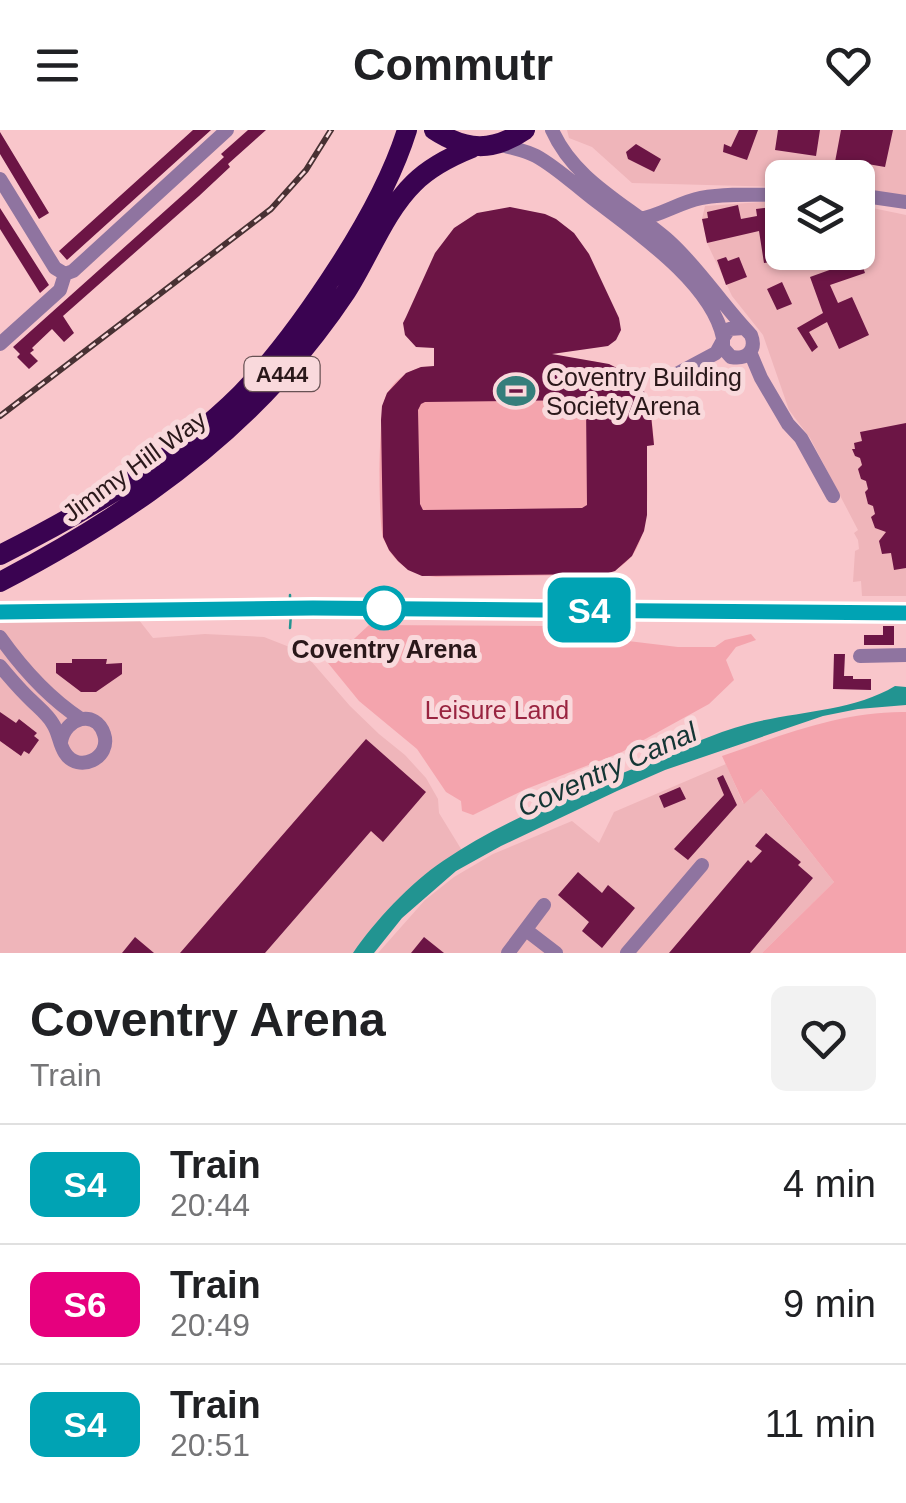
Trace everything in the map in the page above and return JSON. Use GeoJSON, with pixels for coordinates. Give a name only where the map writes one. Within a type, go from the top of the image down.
{"type":"FeatureCollection","features":[{"type":"Feature","properties":{"kind":"highway","name":"Jimmy Hill Way"},"geometry":{"type":"LineString","coordinates":[[0,555],[86,508],[164,457],[244,391],[292,333],[349,250],[392,169],[407,130]]}},
{"type":"Feature","properties":{"kind":"highway"},"geometry":{"type":"LineString","coordinates":[[434,130],[472,148],[498,144],[525,130]]}},
{"type":"Feature","properties":{"kind":"highway","name":"Jimmy Hill Way"},"geometry":{"type":"LineString","coordinates":[[0,579],[45,558],[160,484],[246,413],[324,323],[406,191],[419,178],[472,148]]}},
{"type":"Feature","properties":{"kind":"street"},"geometry":{"type":"LineString","coordinates":[[0,179],[54,268],[64,274],[73,271],[227,130]]}},
{"type":"Feature","properties":{"kind":"street"},"geometry":{"type":"LineString","coordinates":[[552,130],[571,163],[668,240],[753,339],[740,356],[718,359],[697,370],[688,369]]}},
{"type":"Feature","properties":{"kind":"street"},"geometry":{"type":"LineString","coordinates":[[498,144],[534,155],[659,250],[693,285],[721,327],[726,352],[740,356],[761,378],[833,496]]}},
{"type":"Feature","properties":{"kind":"street"},"geometry":{"type":"LineString","coordinates":[[640,219],[701,198],[765,195]]}},
{"type":"Feature","properties":{"kind":"street"},"geometry":{"type":"LineString","coordinates":[[875,197],[906,202]]}},
{"type":"Feature","properties":{"kind":"street"},"geometry":{"type":"LineString","coordinates":[[668,240],[671,219],[678,206]]}},
{"type":"Feature","properties":{"kind":"street"},"geometry":{"type":"LineString","coordinates":[[3,349],[60,290],[64,274]]}},
{"type":"Feature","properties":{"kind":"street"},"geometry":{"type":"LineString","coordinates":[[658,384],[716,353],[734,327],[744,328]]}},
{"type":"Feature","properties":{"kind":"street"},"geometry":{"type":"LineString","coordinates":[[0,592],[45,558]]}},
{"type":"Feature","properties":{"kind":"street"},"geometry":{"type":"LineString","coordinates":[[0,637],[66,709],[95,722],[103,731],[105,745],[99,756],[88,762],[74,761],[65,753],[53,722],[0,666]]}},
{"type":"Feature","properties":{"kind":"street"},"geometry":{"type":"LineString","coordinates":[[860,656],[906,655]]}},
{"type":"Feature","properties":{"kind":"street"},"geometry":{"type":"LineString","coordinates":[[61,742],[71,722],[81,719]]}},
{"type":"Feature","properties":{"kind":"street"},"geometry":{"type":"LineString","coordinates":[[627,953],[702,865]]}},
{"type":"Feature","properties":{"kind":"street"},"geometry":{"type":"LineString","coordinates":[[508,953],[544,906]]}},
{"type":"Feature","properties":{"kind":"street"},"geometry":{"type":"LineString","coordinates":[[526,930],[556,953]]}},
{"type":"Feature","properties":{"kind":"shaded area"},"geometry":{"type":"Polygon","coordinates":[[[567,130],[906,130],[906,196],[875,191],[875,160],[765,160],[765,187],[632,183],[592,147],[569,138],[567,130]]]}},
{"type":"Feature","properties":{"kind":"shaded area"},"geometry":{"type":"Polygon","coordinates":[[[765,202],[765,270],[875,270],[875,209],[906,215],[906,596],[862,596],[861,581],[853,582],[855,551],[859,549],[854,533],[858,530],[810,438],[789,410],[763,335],[732,296],[707,243],[702,219],[705,206],[765,202]]]}},
{"type":"Feature","properties":{"kind":"shaded area"},"geometry":{"type":"Polygon","coordinates":[[[135,615],[153,638],[205,634],[264,637],[311,661],[350,706],[426,778],[438,799],[439,813],[466,857],[363,953],[0,953],[0,619],[135,615]]]}},
{"type":"Feature","properties":{"kind":"shaded area"},"geometry":{"type":"Polygon","coordinates":[[[726,764],[743,803],[760,788],[834,882],[762,953],[378,953],[425,900],[493,854],[572,821],[599,843],[614,812],[726,764]]]}},
{"type":"Feature","properties":{"kind":"green space"},"geometry":{"type":"Polygon","coordinates":[[[592,361],[623,371],[634,379],[651,413],[654,445],[645,432],[645,520],[631,557],[616,569],[594,575],[436,577],[399,562],[383,538],[380,489],[383,406],[396,382],[421,367],[592,361]]]}},
{"type":"Feature","properties":{"kind":"green space","name":"Leisure Land"},"geometry":{"type":"Polygon","coordinates":[[[549,616],[561,616],[563,628],[603,638],[678,647],[715,647],[725,640],[751,634],[756,640],[736,647],[726,660],[734,680],[709,704],[620,753],[526,789],[473,815],[462,811],[461,801],[446,792],[417,749],[359,701],[328,663],[369,625],[548,626],[549,616]]]}},
{"type":"Feature","properties":{"kind":"green space"},"geometry":{"type":"Polygon","coordinates":[[[906,712],[906,953],[762,953],[834,882],[761,789],[744,804],[722,756],[835,720],[906,712]]]}},
{"type":"Feature","properties":{"kind":"water"},"geometry":{"type":"Polygon","coordinates":[[[895,686],[906,687],[906,705],[823,716],[665,770],[501,846],[456,871],[402,918],[374,953],[353,953],[418,880],[512,821],[720,733],[861,701],[895,686]]]}},
{"type":"Feature","properties":{"kind":"building"},"geometry":{"type":"Polygon","coordinates":[[[193,130],[211,130],[67,260],[59,251],[193,130]]]}},
{"type":"Feature","properties":{"kind":"building"},"geometry":{"type":"Polygon","coordinates":[[[248,130],[266,130],[199,196],[63,316],[74,333],[64,342],[52,329],[32,348],[30,353],[38,361],[29,369],[13,347],[224,157],[221,154],[248,130]]]}},
{"type":"Feature","properties":{"kind":"building"},"geometry":{"type":"Polygon","coordinates":[[[739,130],[758,130],[747,160],[723,152],[724,144],[731,147],[739,130]]]}},
{"type":"Feature","properties":{"kind":"building"},"geometry":{"type":"Polygon","coordinates":[[[778,130],[820,130],[816,156],[775,150],[778,130]]]}},
{"type":"Feature","properties":{"kind":"building"},"geometry":{"type":"Polygon","coordinates":[[[841,130],[893,130],[885,167],[875,165],[875,160],[835,160],[841,130]]]}},
{"type":"Feature","properties":{"kind":"building"},"geometry":{"type":"Polygon","coordinates":[[[0,132],[49,213],[39,219],[0,154],[0,132]]]}},
{"type":"Feature","properties":{"kind":"building"},"geometry":{"type":"Polygon","coordinates":[[[636,144],[661,159],[654,172],[628,159],[626,152],[636,144]]]}},
{"type":"Feature","properties":{"kind":"building"},"geometry":{"type":"Polygon","coordinates":[[[738,205],[741,219],[757,216],[756,209],[765,208],[765,263],[759,231],[707,243],[702,219],[708,218],[707,212],[738,205]]]}},
{"type":"Feature","properties":{"kind":"building","name":"Coventry Building Society Arena"},"geometry":{"type":"Polygon","coordinates":[[[510,207],[556,219],[574,233],[589,254],[619,318],[621,330],[608,346],[552,354],[609,364],[621,370],[643,389],[650,405],[654,445],[647,446],[644,531],[632,556],[615,571],[422,576],[398,561],[383,537],[382,406],[387,393],[406,373],[434,366],[434,348],[416,347],[405,335],[403,323],[435,253],[454,228],[477,213],[510,207]],[[581,400],[421,404],[418,410],[423,510],[587,505],[586,405],[581,400]]]}},
{"type":"Feature","properties":{"kind":"building"},"geometry":{"type":"Polygon","coordinates":[[[0,208],[49,285],[40,293],[0,229],[0,208]]]}},
{"type":"Feature","properties":{"kind":"building"},"geometry":{"type":"Polygon","coordinates":[[[726,257],[728,261],[739,257],[747,277],[726,285],[717,260],[726,257]]]}},
{"type":"Feature","properties":{"kind":"building"},"geometry":{"type":"Polygon","coordinates":[[[829,270],[864,270],[865,273],[830,285],[838,303],[852,297],[869,335],[839,349],[827,322],[809,332],[818,347],[812,352],[797,328],[823,313],[810,277],[829,270]]]}},
{"type":"Feature","properties":{"kind":"building"},"geometry":{"type":"Polygon","coordinates":[[[782,282],[792,304],[777,310],[767,289],[782,282]]]}},
{"type":"Feature","properties":{"kind":"building"},"geometry":{"type":"Polygon","coordinates":[[[906,423],[906,568],[894,570],[891,553],[882,554],[879,541],[886,532],[875,528],[873,506],[868,504],[865,492],[866,481],[861,479],[858,469],[862,465],[860,458],[852,449],[854,443],[862,441],[860,432],[906,423]]]}},
{"type":"Feature","properties":{"kind":"building"},"geometry":{"type":"Polygon","coordinates":[[[883,626],[894,626],[894,645],[864,645],[864,635],[883,635],[883,626]]]}},
{"type":"Feature","properties":{"kind":"building"},"geometry":{"type":"Polygon","coordinates":[[[834,654],[845,654],[844,676],[871,679],[871,690],[833,689],[834,654]]]}},
{"type":"Feature","properties":{"kind":"building"},"geometry":{"type":"Polygon","coordinates":[[[72,659],[122,663],[122,674],[96,692],[81,692],[56,673],[56,663],[72,663],[72,659]]]}},
{"type":"Feature","properties":{"kind":"building"},"geometry":{"type":"Polygon","coordinates":[[[0,712],[16,723],[19,719],[37,733],[34,736],[39,740],[29,754],[24,751],[21,756],[0,741],[0,712]]]}},
{"type":"Feature","properties":{"kind":"building"},"geometry":{"type":"Polygon","coordinates":[[[366,739],[426,792],[383,842],[371,831],[265,953],[180,953],[366,739]]]}},
{"type":"Feature","properties":{"kind":"building"},"geometry":{"type":"Polygon","coordinates":[[[723,775],[737,805],[688,860],[674,849],[724,795],[717,778],[723,775]]]}},
{"type":"Feature","properties":{"kind":"building"},"geometry":{"type":"Polygon","coordinates":[[[680,787],[686,799],[664,808],[659,796],[680,787]]]}},
{"type":"Feature","properties":{"kind":"building"},"geometry":{"type":"Polygon","coordinates":[[[766,833],[801,862],[798,865],[813,878],[750,953],[669,953],[748,860],[751,863],[762,851],[755,846],[766,833]]]}},
{"type":"Feature","properties":{"kind":"building"},"geometry":{"type":"Polygon","coordinates":[[[578,872],[602,893],[608,885],[635,908],[602,948],[582,931],[589,922],[558,895],[578,872]]]}},
{"type":"Feature","properties":{"kind":"building"},"geometry":{"type":"Polygon","coordinates":[[[135,937],[154,953],[122,953],[135,937]]]}},
{"type":"Feature","properties":{"kind":"building"},"geometry":{"type":"Polygon","coordinates":[[[424,937],[444,953],[411,953],[424,937]]]}},
{"type":"Feature","properties":{"kind":"waterway"},"geometry":{"type":"LineString","coordinates":[[290,595],[290,601]]}},
{"type":"Feature","properties":{"kind":"waterway"},"geometry":{"type":"LineString","coordinates":[[290,628],[291,614]]}},
{"type":"Feature","properties":{"kind":"railway"},"geometry":{"type":"LineString","coordinates":[[0,416],[271,209],[306,170],[331,130]]}},
{"type":"Feature","properties":{"kind":"railway"},"geometry":{"type":"LineString","coordinates":[[19,607],[284,603],[906,606]]}},
{"type":"Feature","properties":{"kind":"train","name":"S4"},"geometry":{"type":"LineString","coordinates":[[0,612],[313,608],[906,613]]}},
{"type":"Feature","properties":{"kind":"place","name":"Coventry Building Society Arena"},"geometry":{"type":"Point","coordinates":[516,391]}},
{"type":"Feature","properties":{"kind":"place","name":"Coventry Arena"},"geometry":{"type":"Point","coordinates":[384,608]}},
{"type":"Feature","properties":{"kind":"water label","name":"Coventry Canal"},"geometry":{"type":"Point","coordinates":[607,769]}}]}
